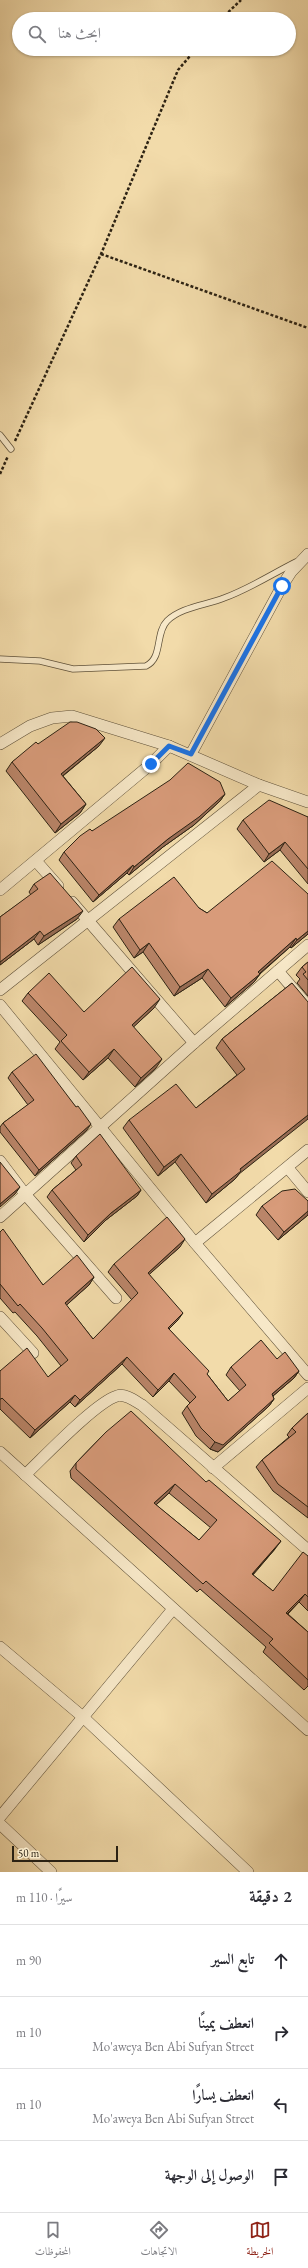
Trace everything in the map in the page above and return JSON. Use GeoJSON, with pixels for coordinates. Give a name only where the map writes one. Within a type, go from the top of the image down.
{"type":"FeatureCollection","features":[{"type":"Feature","properties":{"kind":"street"},"geometry":{"type":"LineString","coordinates":[[191,754],[282,586],[306,556]]}},
{"type":"Feature","properties":{"kind":"street"},"geometry":{"type":"LineString","coordinates":[[0,744],[30,726],[52,718],[72,716],[191,754],[259,785],[308,802]]}},
{"type":"Feature","properties":{"kind":"street"},"geometry":{"type":"LineString","coordinates":[[0,890],[151,764],[169,746]]}},
{"type":"Feature","properties":{"kind":"street"},"geometry":{"type":"LineString","coordinates":[[0,990],[259,785]]}},
{"type":"Feature","properties":{"kind":"street"},"geometry":{"type":"LineString","coordinates":[[36,861],[88,919],[194,1043]]}},
{"type":"Feature","properties":{"kind":"street"},"geometry":{"type":"LineString","coordinates":[[0,1216],[194,1043],[308,945]]}},
{"type":"Feature","properties":{"kind":"street"},"geometry":{"type":"LineString","coordinates":[[278,971],[308,1006]]}},
{"type":"Feature","properties":{"kind":"street"},"geometry":{"type":"LineString","coordinates":[[0,1005],[195,1243],[308,1375]]}},
{"type":"Feature","properties":{"kind":"street"},"geometry":{"type":"LineString","coordinates":[[195,1243],[308,1150]]}},
{"type":"Feature","properties":{"kind":"street"},"geometry":{"type":"LineString","coordinates":[[0,1161],[25,1194],[116,1298]]}},
{"type":"Feature","properties":{"kind":"street"},"geometry":{"type":"LineString","coordinates":[[288,1168],[308,1192]]}},
{"type":"Feature","properties":{"kind":"street"},"geometry":{"type":"LineString","coordinates":[[0,1317],[34,1353]]}},
{"type":"Feature","properties":{"kind":"street"},"geometry":{"type":"LineString","coordinates":[[213,1468],[308,1388]]}},
{"type":"Feature","properties":{"kind":"street"},"geometry":{"type":"LineString","coordinates":[[25,1475],[89,1415],[117,1396],[129,1397],[142,1405],[308,1550]]}},
{"type":"Feature","properties":{"kind":"street"},"geometry":{"type":"LineString","coordinates":[[0,1452],[308,1730]]}},
{"type":"Feature","properties":{"kind":"street"},"geometry":{"type":"LineString","coordinates":[[0,1817],[173,1609]]}},
{"type":"Feature","properties":{"kind":"street"},"geometry":{"type":"LineString","coordinates":[[0,1647],[83,1717],[248,1872]]}},
{"type":"Feature","properties":{"kind":"street"},"geometry":{"type":"LineString","coordinates":[[0,1824],[51,1872]]}},
{"type":"Feature","properties":{"kind":"lane"},"geometry":{"type":"LineString","coordinates":[[0,435],[11,449]]}},
{"type":"Feature","properties":{"kind":"lane"},"geometry":{"type":"LineString","coordinates":[[0,658],[40,661],[73,669],[146,666],[155,658],[164,626],[168,620],[178,614],[225,598],[306,556]]}},
{"type":"Feature","properties":{"kind":"path"},"geometry":{"type":"LineString","coordinates":[[228,12],[241,0]]}},
{"type":"Feature","properties":{"kind":"path"},"geometry":{"type":"LineString","coordinates":[[0,474],[101,254],[178,70],[190,56]]}},
{"type":"Feature","properties":{"kind":"path"},"geometry":{"type":"LineString","coordinates":[[101,254],[308,328]]}},
{"type":"Feature","properties":{"kind":"building"},"geometry":{"type":"Polygon","coordinates":[[[70,722],[77,722],[96,729],[105,738],[61,774],[86,804],[61,824],[12,762],[36,742],[38,744],[70,722]]]}},
{"type":"Feature","properties":{"kind":"building"},"geometry":{"type":"Polygon","coordinates":[[[188,763],[220,782],[225,794],[199,817],[168,839],[134,867],[133,865],[99,895],[64,852],[80,836],[90,829],[92,831],[170,780],[188,763]]]}},
{"type":"Feature","properties":{"kind":"building"},"geometry":{"type":"Polygon","coordinates":[[[269,800],[308,817],[308,869],[285,842],[269,854],[243,820],[269,800]]]}},
{"type":"Feature","properties":{"kind":"building"},"geometry":{"type":"Polygon","coordinates":[[[272,861],[308,894],[308,931],[297,940],[296,938],[258,972],[260,974],[231,998],[208,969],[180,987],[149,943],[140,950],[119,919],[174,877],[199,908],[207,913],[272,861]]]}},
{"type":"Feature","properties":{"kind":"building"},"geometry":{"type":"Polygon","coordinates":[[[50,873],[83,911],[44,936],[40,931],[0,962],[0,917],[38,889],[34,884],[50,873]]]}},
{"type":"Feature","properties":{"kind":"building"},"geometry":{"type":"Polygon","coordinates":[[[308,962],[308,980],[303,974],[306,972],[302,967],[308,962]]]}},
{"type":"Feature","properties":{"kind":"building"},"geometry":{"type":"Polygon","coordinates":[[[132,967],[160,999],[132,1025],[162,1059],[141,1078],[114,1049],[89,1072],[61,1041],[67,1035],[28,993],[49,973],[84,1012],[132,967]]]}},
{"type":"Feature","properties":{"kind":"building"},"geometry":{"type":"Polygon","coordinates":[[[292,983],[308,1002],[308,1115],[240,1169],[241,1171],[212,1194],[181,1154],[164,1167],[129,1120],[176,1084],[196,1108],[245,1069],[222,1039],[292,983]]]}},
{"type":"Feature","properties":{"kind":"building"},"geometry":{"type":"Polygon","coordinates":[[[36,1054],[76,1107],[78,1106],[91,1124],[39,1170],[3,1123],[34,1100],[12,1072],[36,1054]]]}},
{"type":"Feature","properties":{"kind":"building"},"geometry":{"type":"Polygon","coordinates":[[[100,1134],[141,1190],[111,1213],[88,1235],[52,1190],[82,1165],[76,1156],[100,1134]]]}},
{"type":"Feature","properties":{"kind":"building"},"geometry":{"type":"Polygon","coordinates":[[[0,1162],[20,1187],[0,1204],[0,1162]]]}},
{"type":"Feature","properties":{"kind":"building"},"geometry":{"type":"Polygon","coordinates":[[[295,1189],[308,1201],[308,1211],[284,1232],[262,1206],[282,1191],[295,1189]]]}},
{"type":"Feature","properties":{"kind":"building"},"geometry":{"type":"Polygon","coordinates":[[[167,1217],[185,1239],[148,1273],[183,1313],[168,1328],[209,1371],[207,1374],[228,1401],[246,1385],[231,1367],[261,1340],[277,1359],[285,1352],[299,1371],[272,1394],[274,1399],[223,1445],[215,1442],[201,1428],[187,1406],[196,1397],[174,1373],[158,1390],[127,1357],[80,1400],[75,1395],[35,1430],[2,1398],[0,1399],[0,1371],[27,1348],[48,1377],[68,1360],[42,1328],[20,1304],[18,1306],[0,1284],[0,1232],[3,1229],[43,1285],[77,1255],[94,1277],[65,1303],[93,1339],[138,1293],[114,1264],[167,1217]]]}},
{"type":"Feature","properties":{"kind":"building"},"geometry":{"type":"Polygon","coordinates":[[[131,1411],[206,1482],[209,1480],[281,1541],[252,1574],[273,1591],[303,1552],[308,1556],[308,1597],[305,1594],[286,1613],[308,1632],[308,1680],[269,1643],[273,1639],[206,1581],[203,1584],[76,1469],[76,1463],[106,1432],[131,1411]],[[175,1484],[154,1503],[199,1540],[217,1520],[175,1484]]]}},
{"type":"Feature","properties":{"kind":"building"},"geometry":{"type":"Polygon","coordinates":[[[308,1413],[308,1507],[278,1484],[262,1460],[296,1432],[292,1428],[308,1413]]]}},
{"type":"Feature","properties":{"kind":"route"},"geometry":{"type":"LineString","coordinates":[[151,764],[169,746],[191,754],[225,688],[282,586]]}}]}
